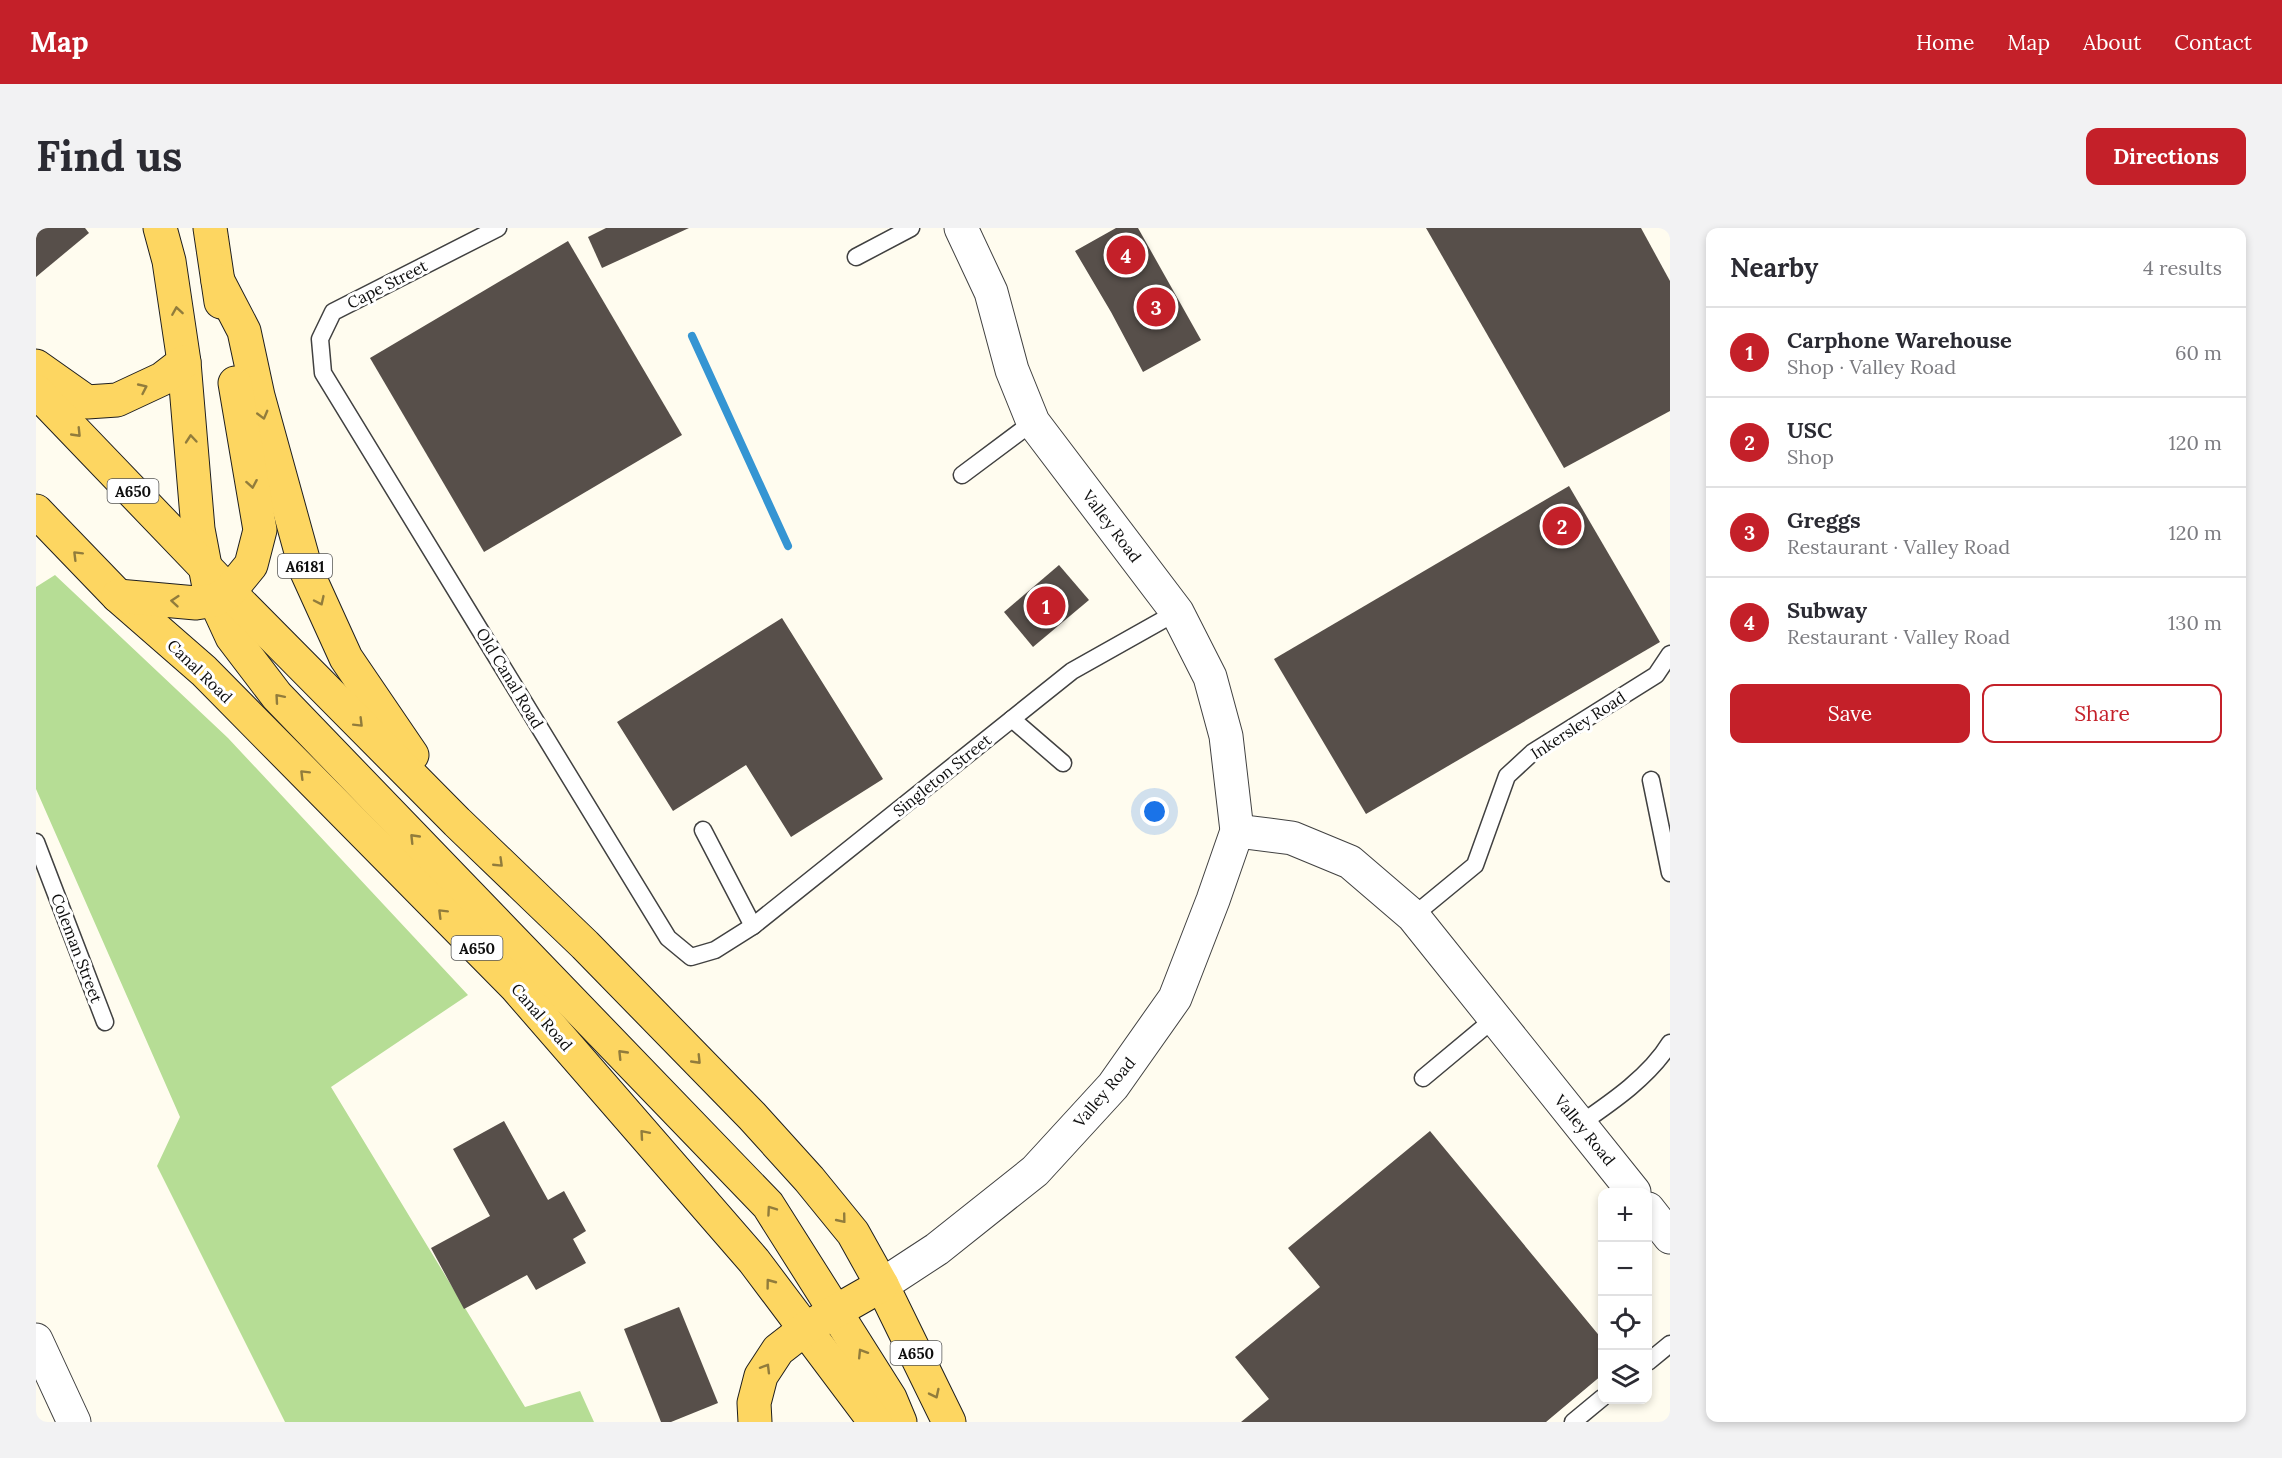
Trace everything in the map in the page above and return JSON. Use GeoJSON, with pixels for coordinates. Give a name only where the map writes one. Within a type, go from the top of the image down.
{"type":"FeatureCollection","features":[{"type":"Feature","properties":{"kind":"main road"},"geometry":{"type":"LineString","coordinates":[[160,228],[169,261],[184,362],[198,528],[205,566]]}},
{"type":"Feature","properties":{"kind":"main road","name":"A6181"},"geometry":{"type":"LineString","coordinates":[[210,228],[260,530],[251,565],[222,596]]}},
{"type":"Feature","properties":{"kind":"main road","name":"A6181"},"geometry":{"type":"LineString","coordinates":[[218,281],[244,331],[258,396],[306,570],[346,658],[457,822]]}},
{"type":"Feature","properties":{"kind":"main road"},"geometry":{"type":"LineString","coordinates":[[36,366],[87,402],[117,400],[162,379],[184,362]]}},
{"type":"Feature","properties":{"kind":"main road","name":"A650"},"geometry":{"type":"LineString","coordinates":[[36,391],[205,566],[222,596],[232,637],[277,696],[768,1205],[890,1398],[900,1422]]}},
{"type":"Feature","properties":{"kind":"main road","name":"A650"},"geometry":{"type":"LineString","coordinates":[[36,511],[118,596]]}},
{"type":"Feature","properties":{"kind":"main road"},"geometry":{"type":"LineString","coordinates":[[118,596],[196,603],[222,596]]}},
{"type":"Feature","properties":{"kind":"main road","name":"Canal Road"},"geometry":{"type":"LineString","coordinates":[[118,596],[204,671],[516,987],[754,1261],[875,1422]]}},
{"type":"Feature","properties":{"kind":"main road","name":"A650"},"geometry":{"type":"LineString","coordinates":[[222,596],[585,945],[752,1116],[809,1179],[853,1233],[882,1285],[949,1422]]}},
{"type":"Feature","properties":{"kind":"main road"},"geometry":{"type":"LineString","coordinates":[[755,1422],[754,1403],[761,1376],[778,1350],[806,1329],[882,1285]]}},
{"type":"Feature","properties":{"kind":"street","name":"Valley Road"},"geometry":{"type":"LineString","coordinates":[[882,1285],[936,1249],[1035,1171],[1113,1086],[1175,998],[1214,900],[1237,831],[1226,736],[1210,677],[1178,612],[1033,422],[1012,370],[991,292],[961,228]]}},
{"type":"Feature","properties":{"kind":"street","name":"Valley Road"},"geometry":{"type":"LineString","coordinates":[[1237,831],[1292,837],[1350,862],[1413,916],[1632,1188]]}},
{"type":"Feature","properties":{"kind":"street"},"geometry":{"type":"LineString","coordinates":[[1652,1215],[1670,1237]]}},
{"type":"Feature","properties":{"kind":"street"},"geometry":{"type":"LineString","coordinates":[[36,1340],[74,1422]]}},
{"type":"Feature","properties":{"kind":"lane","name":"Cape Street"},"geometry":{"type":"LineString","coordinates":[[323,373],[320,339],[333,312],[498,228]]}},
{"type":"Feature","properties":{"kind":"lane"},"geometry":{"type":"LineString","coordinates":[[856,257],[911,228]]}},
{"type":"Feature","properties":{"kind":"lane","name":"Old Canal Road"},"geometry":{"type":"LineString","coordinates":[[323,373],[669,939],[692,957],[715,950]]}},
{"type":"Feature","properties":{"kind":"lane"},"geometry":{"type":"LineString","coordinates":[[962,475],[1033,422]]}},
{"type":"Feature","properties":{"kind":"lane","name":"Singleton Street"},"geometry":{"type":"LineString","coordinates":[[715,950],[753,926],[1072,670],[1178,612]]}},
{"type":"Feature","properties":{"kind":"lane","name":"Inkersley Road"},"geometry":{"type":"LineString","coordinates":[[1413,916],[1475,865],[1507,776],[1533,752],[1656,675],[1670,654]]}},
{"type":"Feature","properties":{"kind":"lane"},"geometry":{"type":"LineString","coordinates":[[1012,719],[1063,763]]}},
{"type":"Feature","properties":{"kind":"lane"},"geometry":{"type":"LineString","coordinates":[[1651,780],[1670,873]]}},
{"type":"Feature","properties":{"kind":"lane"},"geometry":{"type":"LineString","coordinates":[[703,830],[753,926]]}},
{"type":"Feature","properties":{"kind":"lane","name":"Coleman Street"},"geometry":{"type":"LineString","coordinates":[[36,842],[105,1022]]}},
{"type":"Feature","properties":{"kind":"lane"},"geometry":{"type":"LineString","coordinates":[[1423,1077],[1495,1017]]}},
{"type":"Feature","properties":{"kind":"lane"},"geometry":{"type":"LineString","coordinates":[[1580,1124],[1607,1106],[1661,1058],[1670,1043]]}},
{"type":"Feature","properties":{"kind":"lane"},"geometry":{"type":"LineString","coordinates":[[1652,1358],[1670,1344]]}},
{"type":"Feature","properties":{"kind":"lane"},"geometry":{"type":"LineString","coordinates":[[1573,1422],[1598,1401]]}},
{"type":"Feature","properties":{"kind":"green space"},"geometry":{"type":"Polygon","coordinates":[[[55,575],[228,738],[468,995],[331,1087],[525,1407],[580,1391],[594,1422],[285,1422],[157,1166],[180,1117],[36,789],[36,587],[55,575]]]}},
{"type":"Feature","properties":{"kind":"building"},"geometry":{"type":"Polygon","coordinates":[[[36,228],[85,228],[89,233],[36,277],[36,228]]]}},
{"type":"Feature","properties":{"kind":"building"},"geometry":{"type":"Polygon","coordinates":[[[606,228],[689,228],[602,268],[588,237],[606,228]]]}},
{"type":"Feature","properties":{"kind":"building"},"geometry":{"type":"Polygon","coordinates":[[[1116,228],[1138,228],[1201,340],[1143,372],[1075,251],[1116,228]]]}},
{"type":"Feature","properties":{"kind":"building"},"geometry":{"type":"Polygon","coordinates":[[[1426,228],[1641,228],[1670,281],[1670,411],[1564,468],[1426,228]]]}},
{"type":"Feature","properties":{"kind":"building"},"geometry":{"type":"Polygon","coordinates":[[[568,241],[682,435],[484,552],[370,358],[568,241]]]}},
{"type":"Feature","properties":{"kind":"building"},"geometry":{"type":"Polygon","coordinates":[[[1569,486],[1660,642],[1366,814],[1274,659],[1569,486]]]}},
{"type":"Feature","properties":{"kind":"building"},"geometry":{"type":"Polygon","coordinates":[[[1059,565],[1089,600],[1033,647],[1004,612],[1059,565]]]}},
{"type":"Feature","properties":{"kind":"building"},"geometry":{"type":"Polygon","coordinates":[[[782,618],[883,779],[791,837],[746,765],[673,811],[617,722],[782,618]]]}},
{"type":"Feature","properties":{"kind":"building"},"geometry":{"type":"Polygon","coordinates":[[[504,1121],[548,1200],[564,1191],[586,1231],[573,1239],[586,1263],[536,1290],[527,1275],[464,1309],[431,1248],[490,1216],[453,1149],[504,1121]]]}},
{"type":"Feature","properties":{"kind":"building"},"geometry":{"type":"Polygon","coordinates":[[[1430,1131],[1598,1334],[1598,1378],[1546,1422],[1241,1422],[1269,1399],[1235,1357],[1320,1287],[1288,1248],[1430,1131]]]}},
{"type":"Feature","properties":{"kind":"building"},"geometry":{"type":"Polygon","coordinates":[[[679,1307],[718,1403],[671,1422],[661,1422],[624,1329],[679,1307]]]}},
{"type":"Feature","properties":{"kind":"waterway"},"geometry":{"type":"LineString","coordinates":[[692,336],[788,546]]}},
{"type":"Feature","properties":{"kind":"place","name":"Subway"},"geometry":{"type":"Point","coordinates":[1126,255]}},
{"type":"Feature","properties":{"kind":"place","name":"Greggs"},"geometry":{"type":"Point","coordinates":[1156,307]}},
{"type":"Feature","properties":{"kind":"place","name":"USC"},"geometry":{"type":"Point","coordinates":[1562,526]}},
{"type":"Feature","properties":{"kind":"place","name":"Carphone Warehouse"},"geometry":{"type":"Point","coordinates":[1046,606]}}]}
